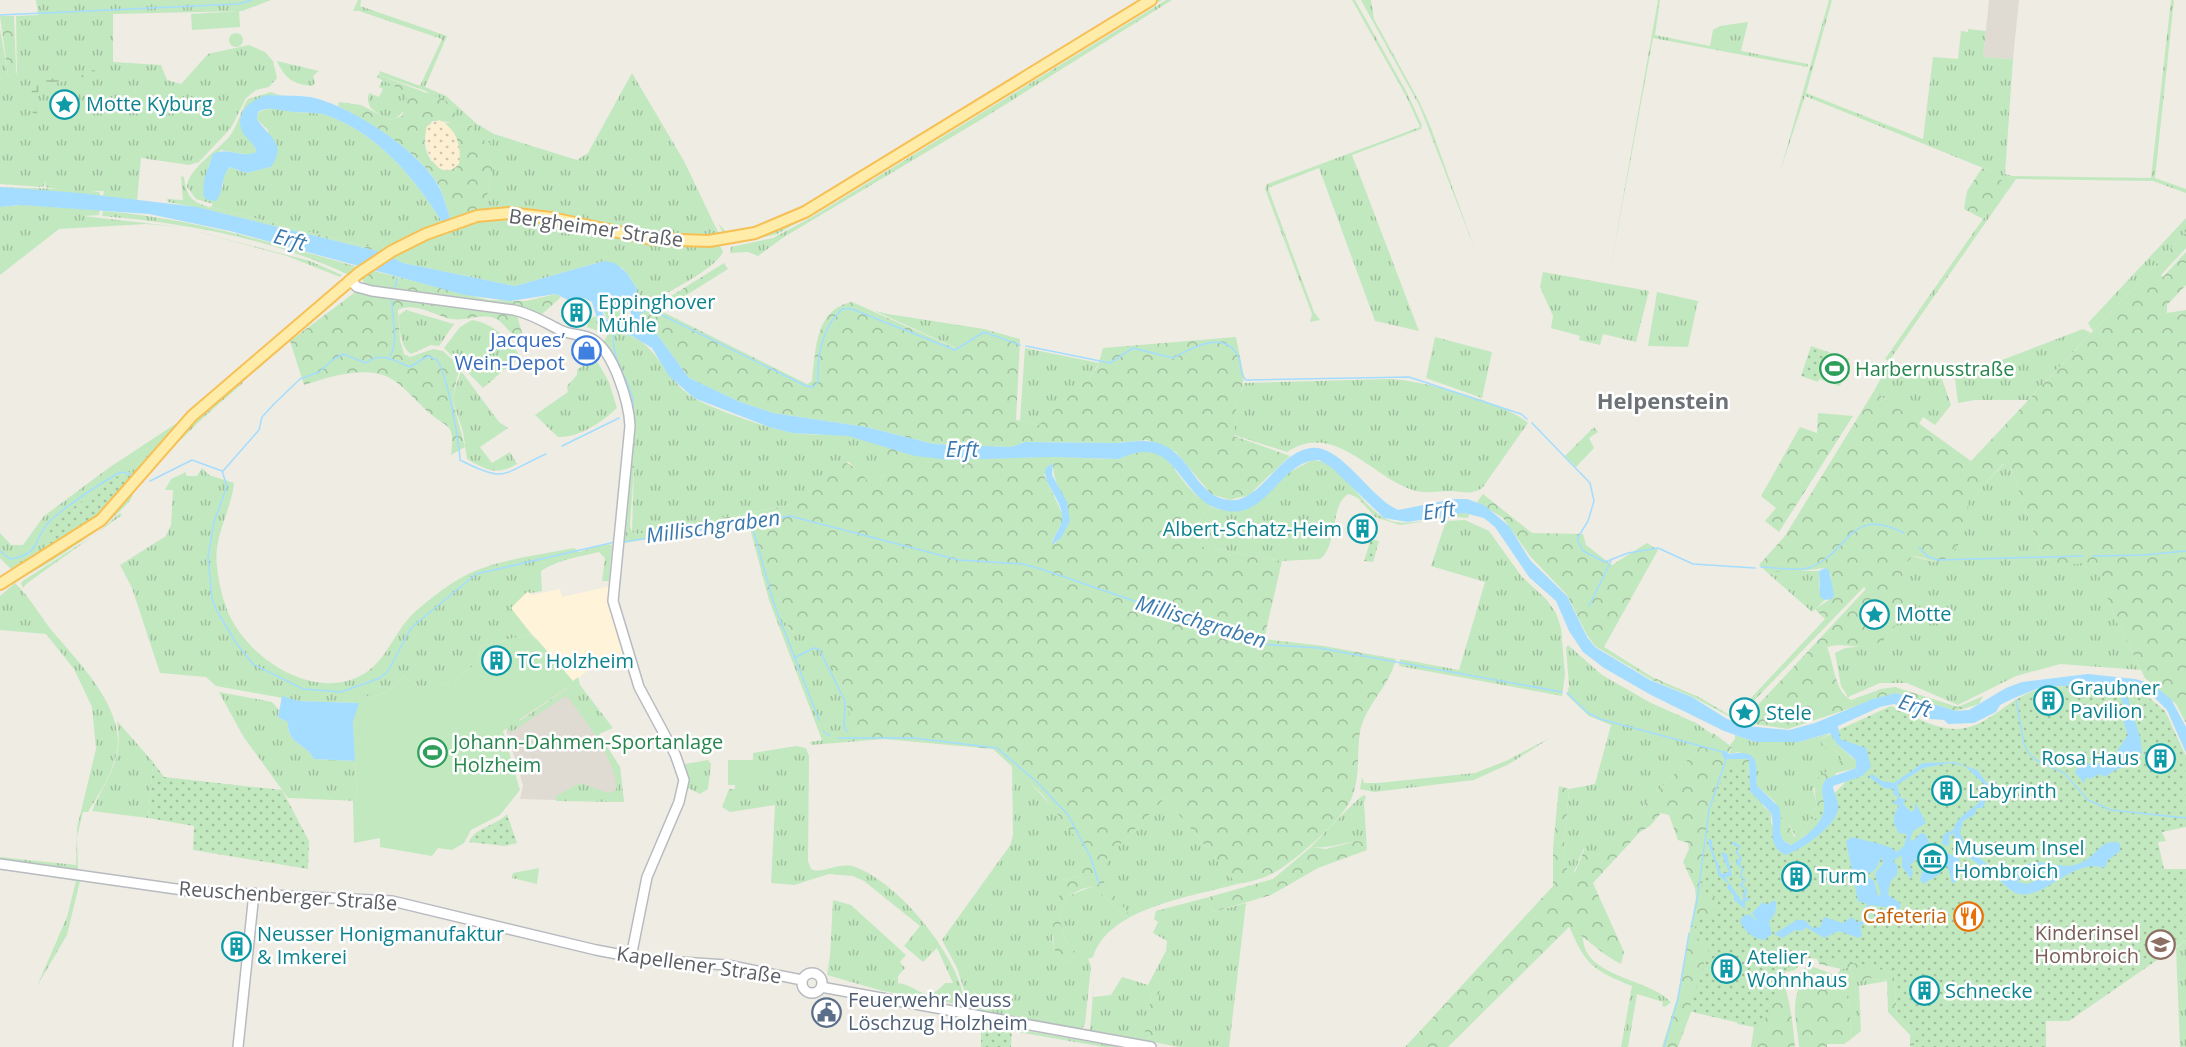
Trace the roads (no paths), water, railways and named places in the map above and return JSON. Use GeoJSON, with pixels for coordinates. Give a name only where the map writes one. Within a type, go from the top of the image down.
{"type":"FeatureCollection","features":[{"type":"Feature","properties":{"kind":"main road","name":"Bergheimer Straße"},"geometry":{"type":"LineString","coordinates":[[0,584],[101,520],[192,416],[350,280],[392,251],[460,221],[509,213],[544,216],[668,241],[724,240],[764,230],[790,220],[827,199],[1151,0]]}},
{"type":"Feature","properties":{"kind":"main road"},"geometry":{"type":"LineString","coordinates":[[350,280],[357,287],[372,291],[525,312],[562,331],[596,342],[620,379],[629,412],[628,447],[613,590],[615,609],[639,687],[675,754],[684,780],[679,802],[647,876],[631,957]]}},
{"type":"Feature","properties":{"kind":"main road","name":"Reuschenberger Straße"},"geometry":{"type":"LineString","coordinates":[[0,864],[182,890],[392,901],[596,950]]}},
{"type":"Feature","properties":{"kind":"main road"},"geometry":{"type":"LineString","coordinates":[[238,1047],[254,894]]}},
{"type":"Feature","properties":{"kind":"main road","name":"Kapellener Straße"},"geometry":{"type":"LineString","coordinates":[[596,950],[631,957],[728,964],[802,980]]}},
{"type":"Feature","properties":{"kind":"main road"},"geometry":{"type":"LineString","coordinates":[[813,973],[820,976],[821,985],[816,992],[808,992],[802,986],[802,980],[807,974],[813,973]]}},
{"type":"Feature","properties":{"kind":"main road"},"geometry":{"type":"LineString","coordinates":[[821,985],[1151,1047]]}},
{"type":"Feature","properties":{"kind":"water"},"geometry":{"type":"Polygon","coordinates":[[[268,95],[305,96],[326,101],[382,131],[400,144],[429,172],[440,189],[451,221],[443,223],[394,159],[362,133],[326,115],[275,109],[258,112],[257,119],[277,146],[276,159],[271,167],[246,173],[230,167],[225,175],[219,197],[216,201],[207,200],[203,195],[204,180],[213,154],[224,151],[246,154],[256,152],[255,147],[243,133],[240,119],[245,108],[268,95]]]}},
{"type":"Feature","properties":{"kind":"water","name":"Erft"},"geometry":{"type":"Polygon","coordinates":[[[0,187],[80,193],[197,207],[381,252],[403,263],[515,286],[604,261],[615,263],[627,273],[637,289],[637,307],[642,323],[656,333],[689,378],[740,402],[773,413],[866,427],[934,444],[1011,447],[1025,442],[1139,441],[1159,443],[1182,459],[1209,492],[1229,500],[1240,499],[1251,494],[1289,458],[1299,452],[1311,448],[1322,449],[1333,454],[1387,504],[1398,510],[1454,499],[1467,499],[1484,505],[1509,526],[1530,560],[1567,596],[1587,637],[1595,647],[1650,680],[1692,697],[1727,719],[1746,726],[1789,730],[1815,723],[1873,699],[1896,693],[1956,711],[1969,710],[2006,688],[2022,682],[2088,674],[2135,679],[2150,683],[2171,699],[2186,727],[2186,753],[2167,710],[2151,694],[2099,686],[2044,686],[2000,705],[1996,712],[1974,723],[1948,724],[1944,720],[1930,719],[1894,704],[1880,707],[1838,726],[1840,739],[1866,748],[1871,767],[1862,776],[1833,786],[1838,803],[1836,816],[1808,843],[1785,855],[1779,851],[1774,841],[1771,813],[1750,791],[1749,759],[1724,759],[1722,753],[1725,750],[1729,754],[1747,754],[1755,760],[1757,786],[1779,807],[1782,838],[1791,845],[1807,834],[1821,818],[1824,806],[1822,789],[1826,779],[1856,768],[1856,760],[1837,744],[1830,733],[1799,742],[1755,742],[1724,731],[1651,695],[1604,668],[1583,652],[1569,631],[1556,601],[1529,577],[1495,527],[1484,518],[1464,513],[1408,522],[1384,518],[1331,467],[1319,460],[1306,462],[1294,469],[1254,506],[1241,511],[1227,511],[1211,506],[1198,496],[1167,460],[1155,453],[1139,452],[1119,459],[1051,457],[950,460],[915,456],[848,436],[792,433],[769,427],[694,398],[669,376],[652,348],[632,336],[616,332],[608,334],[598,322],[592,302],[584,298],[576,304],[556,294],[510,301],[465,295],[230,231],[149,214],[20,205],[0,207],[0,187]],[[601,307],[608,320],[631,327],[634,324],[630,310],[601,307]]]}},
{"type":"Feature","properties":{"kind":"water"},"geometry":{"type":"Polygon","coordinates":[[[1053,463],[1052,475],[1067,502],[1070,521],[1061,538],[1052,545],[1062,518],[1061,508],[1045,475],[1045,469],[1053,463]]]}},
{"type":"Feature","properties":{"kind":"water"},"geometry":{"type":"Polygon","coordinates":[[[1825,568],[1829,570],[1834,595],[1832,599],[1825,600],[1820,597],[1819,571],[1825,568]]]}},
{"type":"Feature","properties":{"kind":"water"},"geometry":{"type":"Polygon","coordinates":[[[2120,695],[2129,699],[2141,742],[2142,751],[2139,759],[2132,765],[2120,768],[2103,777],[2100,774],[2090,779],[2086,777],[2084,783],[2075,773],[2079,763],[2083,761],[2092,764],[2100,763],[2114,752],[2118,759],[2121,758],[2117,751],[2128,735],[2120,711],[2124,706],[2120,695]]]}},
{"type":"Feature","properties":{"kind":"water"},"geometry":{"type":"Polygon","coordinates":[[[282,696],[299,701],[359,703],[353,722],[355,761],[314,759],[291,735],[288,722],[278,717],[282,696]]]}},
{"type":"Feature","properties":{"kind":"water"},"geometry":{"type":"Polygon","coordinates":[[[1955,762],[1977,770],[1990,787],[1983,808],[1977,808],[1974,815],[1963,821],[1960,832],[1964,843],[1998,871],[2007,872],[2032,863],[2072,866],[2086,860],[2109,842],[2120,843],[2120,851],[2107,861],[2105,868],[2093,866],[2082,868],[2039,891],[2019,894],[1967,856],[1953,833],[1949,836],[1949,845],[1945,846],[1942,843],[1943,835],[1954,829],[1961,817],[1982,798],[1985,792],[1984,784],[1965,766],[1950,763],[1923,768],[1897,785],[1900,798],[1906,799],[1903,804],[1911,812],[1915,809],[1915,802],[1926,823],[1913,831],[1910,840],[1913,841],[1921,833],[1925,834],[1936,873],[1939,871],[1941,873],[1923,884],[1920,879],[1925,864],[1919,857],[1910,865],[1913,873],[1911,879],[1902,867],[1902,855],[1893,861],[1898,866],[1897,875],[1890,884],[1888,895],[1900,903],[1900,909],[1870,905],[1869,919],[1860,927],[1862,935],[1859,938],[1839,931],[1824,938],[1806,927],[1802,931],[1795,930],[1783,938],[1774,934],[1797,920],[1804,920],[1813,928],[1820,927],[1824,917],[1843,923],[1852,917],[1857,922],[1862,921],[1867,904],[1858,901],[1846,841],[1852,837],[1883,845],[1897,852],[1904,846],[1907,834],[1899,833],[1895,826],[1894,815],[1900,805],[1892,804],[1898,798],[1893,793],[1894,789],[1884,788],[1869,777],[1872,774],[1882,781],[1894,783],[1923,763],[1955,762]],[[1882,857],[1875,870],[1866,875],[1874,881],[1878,896],[1881,895],[1875,874],[1883,863],[1882,857]],[[2040,870],[2022,872],[2018,882],[2027,884],[2048,876],[2040,870]]]}},
{"type":"Feature","properties":{"kind":"water"},"geometry":{"type":"Polygon","coordinates":[[[1708,839],[1712,840],[1713,851],[1721,874],[1729,872],[1721,852],[1727,854],[1732,876],[1725,877],[1743,903],[1743,893],[1746,890],[1739,885],[1744,880],[1739,876],[1742,869],[1736,864],[1737,859],[1741,858],[1735,852],[1739,847],[1733,845],[1732,841],[1741,846],[1737,852],[1742,857],[1740,865],[1744,869],[1741,875],[1746,880],[1742,885],[1748,890],[1745,897],[1751,900],[1745,901],[1745,909],[1734,900],[1734,896],[1727,887],[1729,884],[1718,875],[1708,839]]]}},
{"type":"Feature","properties":{"kind":"water"},"geometry":{"type":"Polygon","coordinates":[[[1946,853],[1958,857],[1960,862],[1956,866],[1956,882],[1952,883],[1945,858],[1946,853]]]}},
{"type":"Feature","properties":{"kind":"water"},"geometry":{"type":"Polygon","coordinates":[[[1776,901],[1776,910],[1769,921],[1772,934],[1764,940],[1747,932],[1740,922],[1742,917],[1749,914],[1758,922],[1752,913],[1763,902],[1767,905],[1776,901]]]}},
{"type":"Feature","properties":{"kind":"waterway"},"geometry":{"type":"LineString","coordinates":[[0,15],[238,4],[252,0]]}},
{"type":"Feature","properties":{"kind":"waterway"},"geometry":{"type":"LineString","coordinates":[[395,289],[397,278]]}},
{"type":"Feature","properties":{"kind":"waterway"},"geometry":{"type":"LineString","coordinates":[[390,356],[395,337],[392,301]]}},
{"type":"Feature","properties":{"kind":"waterway"},"geometry":{"type":"LineString","coordinates":[[648,311],[654,311],[806,386],[813,387],[818,382],[820,352],[825,333],[842,309],[852,309],[955,350],[984,332],[1020,345]]}},
{"type":"Feature","properties":{"kind":"waterway"},"geometry":{"type":"LineString","coordinates":[[637,314],[645,311]]}},
{"type":"Feature","properties":{"kind":"waterway"},"geometry":{"type":"LineString","coordinates":[[615,331],[613,339],[615,355],[632,395],[633,412]]}},
{"type":"Feature","properties":{"kind":"waterway"},"geometry":{"type":"LineString","coordinates":[[1026,346],[1110,363],[1133,348],[1173,358],[1198,346],[1217,342],[1233,349],[1239,358],[1246,380],[1409,377],[1521,414],[1527,419]]}},
{"type":"Feature","properties":{"kind":"waterway"},"geometry":{"type":"LineString","coordinates":[[223,471],[259,430],[262,417],[274,404],[300,379],[319,372],[343,354],[366,363],[371,359],[382,357],[410,367],[428,356],[437,360],[448,392],[460,460],[487,472],[504,474],[546,454]]}},
{"type":"Feature","properties":{"kind":"waterway"},"geometry":{"type":"LineString","coordinates":[[562,446],[619,418]]}},
{"type":"Feature","properties":{"kind":"waterway"},"geometry":{"type":"LineString","coordinates":[[1532,423],[1590,483],[1594,501],[1588,521],[1577,539],[1583,551],[1605,562],[1628,553],[1658,548],[1693,564],[1755,568]]}},
{"type":"Feature","properties":{"kind":"waterway"},"geometry":{"type":"LineString","coordinates":[[150,481],[192,460],[222,471]]}},
{"type":"Feature","properties":{"kind":"waterway","name":"Millischgraben"},"geometry":{"type":"LineString","coordinates":[[222,471],[227,486],[214,522],[208,557],[212,599],[236,643],[253,664],[303,689],[341,692],[380,678],[388,671],[411,628],[476,574],[615,542]]}},
{"type":"Feature","properties":{"kind":"waterway"},"geometry":{"type":"LineString","coordinates":[[0,551],[10,559],[28,553],[45,527],[66,507],[117,474],[122,472],[132,475]]}},
{"type":"Feature","properties":{"kind":"waterway","name":"Millischgraben"},"geometry":{"type":"LineString","coordinates":[[623,542],[790,516],[959,560],[1023,564],[1260,644],[1319,648],[1562,692]]}},
{"type":"Feature","properties":{"kind":"waterway"},"geometry":{"type":"LineString","coordinates":[[751,522],[774,604],[819,720]]}},
{"type":"Feature","properties":{"kind":"waterway"},"geometry":{"type":"LineString","coordinates":[[1761,567],[1808,568],[1822,562],[1850,535],[1871,524],[1904,533]]}},
{"type":"Feature","properties":{"kind":"waterway"},"geometry":{"type":"LineString","coordinates":[[1919,547],[1927,556],[1938,560],[2083,556]]}},
{"type":"Feature","properties":{"kind":"waterway"},"geometry":{"type":"LineString","coordinates":[[2093,556],[2186,551]]}},
{"type":"Feature","properties":{"kind":"waterway"},"geometry":{"type":"LineString","coordinates":[[1589,606],[1611,561]]}},
{"type":"Feature","properties":{"kind":"waterway"},"geometry":{"type":"LineString","coordinates":[[794,658],[814,648],[819,649],[845,701],[844,728],[848,732]]}},
{"type":"Feature","properties":{"kind":"waterway","name":"Millischgraben"},"geometry":{"type":"LineString","coordinates":[[1567,693],[1588,713],[1600,719],[1723,752]]}},
{"type":"Feature","properties":{"kind":"waterway"},"geometry":{"type":"LineString","coordinates":[[2016,700],[2024,744],[2028,752],[2036,760],[2064,773],[2088,800],[2111,810],[2186,818]]}},
{"type":"Feature","properties":{"kind":"waterway"},"geometry":{"type":"LineString","coordinates":[[823,731],[830,736]]}},
{"type":"Feature","properties":{"kind":"waterway"},"geometry":{"type":"LineString","coordinates":[[838,738],[914,738],[997,748],[1037,782],[1068,815],[1091,858],[1099,884]]}},
{"type":"Feature","properties":{"kind":"waterway","name":"Millischgraben"},"geometry":{"type":"LineString","coordinates":[[1691,927],[1697,901],[1709,810],[1726,759]]}},
{"type":"Feature","properties":{"kind":"waterway","name":"Millischgraben"},"geometry":{"type":"LineString","coordinates":[[1664,1047],[1678,999],[1689,933]]}},
{"type":"Feature","properties":{"kind":"place","name":"Motte Kyburg"},"geometry":{"type":"Point","coordinates":[65,104]}},
{"type":"Feature","properties":{"kind":"place","name":"Eppinghover Mühle"},"geometry":{"type":"Point","coordinates":[577,313]}},
{"type":"Feature","properties":{"kind":"place","name":"Jacques’ Wein-Depot"},"geometry":{"type":"Point","coordinates":[586,351]}},
{"type":"Feature","properties":{"kind":"place","name":"Harbernusstraße"},"geometry":{"type":"Point","coordinates":[1834,369]}},
{"type":"Feature","properties":{"kind":"place","name":"Albert-Schatz-Heim"},"geometry":{"type":"Point","coordinates":[1363,529]}},
{"type":"Feature","properties":{"kind":"place","name":"Motte"},"geometry":{"type":"Point","coordinates":[1875,614]}},
{"type":"Feature","properties":{"kind":"place","name":"TC Holzheim"},"geometry":{"type":"Point","coordinates":[496,661]}},
{"type":"Feature","properties":{"kind":"place","name":"Graubner Pavilion"},"geometry":{"type":"Point","coordinates":[2049,700]}},
{"type":"Feature","properties":{"kind":"place","name":"Stele"},"geometry":{"type":"Point","coordinates":[1745,713]}},
{"type":"Feature","properties":{"kind":"place","name":"Johann-Dahmen-Sportanlage Holzheim"},"geometry":{"type":"Point","coordinates":[432,753]}},
{"type":"Feature","properties":{"kind":"place","name":"Rosa Haus"},"geometry":{"type":"Point","coordinates":[2160,758]}},
{"type":"Feature","properties":{"kind":"place","name":"Labyrinth"},"geometry":{"type":"Point","coordinates":[1947,791]}},
{"type":"Feature","properties":{"kind":"place","name":"Museum Insel Hombroich"},"geometry":{"type":"Point","coordinates":[1933,859]}},
{"type":"Feature","properties":{"kind":"place","name":"Turm"},"geometry":{"type":"Point","coordinates":[1796,876]}},
{"type":"Feature","properties":{"kind":"place","name":"Cafeteria"},"geometry":{"type":"Point","coordinates":[1968,916]}},
{"type":"Feature","properties":{"kind":"place","name":"Kinderinsel Hombroich"},"geometry":{"type":"Point","coordinates":[2160,944]}},
{"type":"Feature","properties":{"kind":"place","name":"Neusser Honigmanufaktur & Imkerei"},"geometry":{"type":"Point","coordinates":[236,946]}},
{"type":"Feature","properties":{"kind":"place","name":"Atelier, Wohnhaus"},"geometry":{"type":"Point","coordinates":[1726,968]}},
{"type":"Feature","properties":{"kind":"place","name":"Schnecke"},"geometry":{"type":"Point","coordinates":[1924,991]}},
{"type":"Feature","properties":{"kind":"place","name":"Feuerwehr Neuss Löschzug Holzheim"},"geometry":{"type":"Point","coordinates":[827,1012]}},
{"type":"Feature","properties":{"kind":"district","name":"Helpenstein"},"geometry":{"type":"Point","coordinates":[1663,401]}}]}
